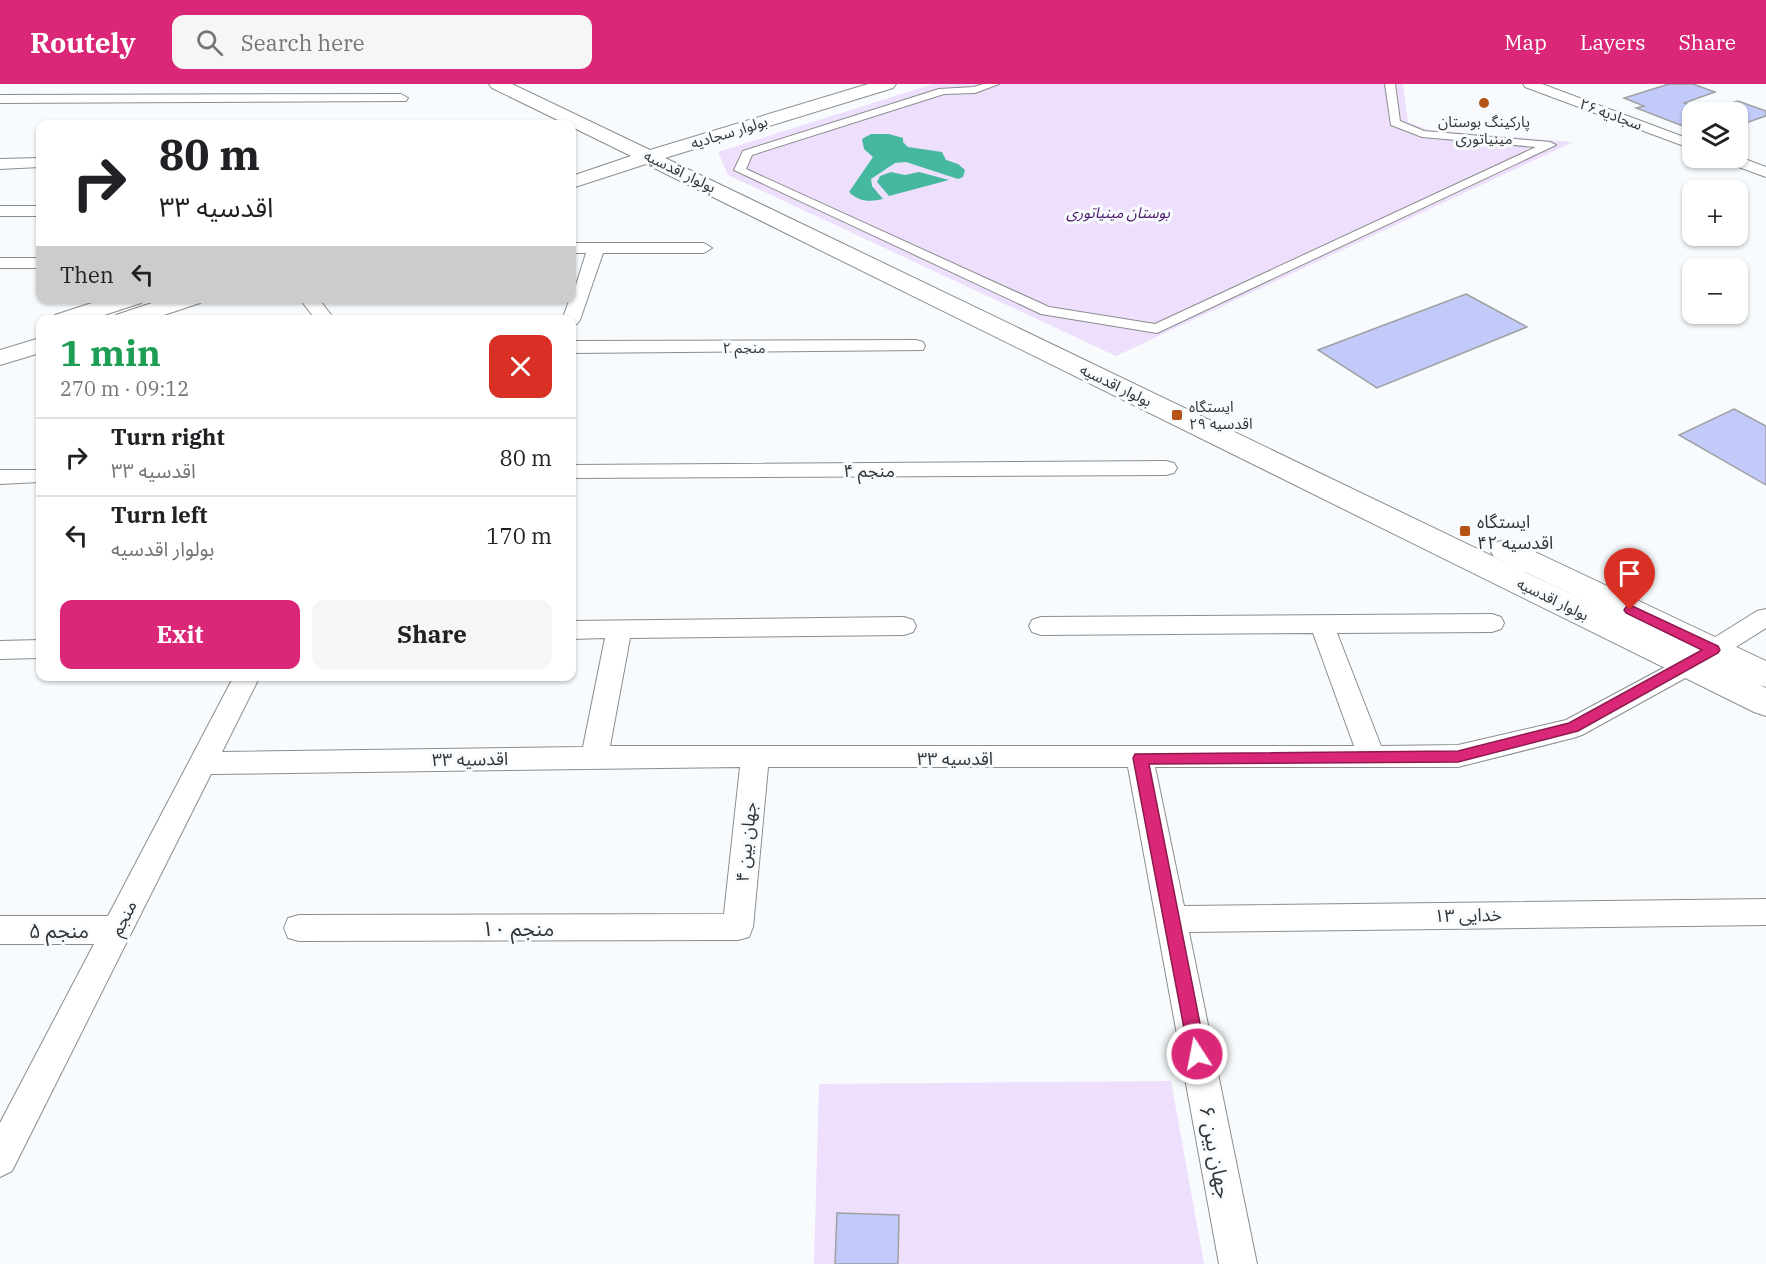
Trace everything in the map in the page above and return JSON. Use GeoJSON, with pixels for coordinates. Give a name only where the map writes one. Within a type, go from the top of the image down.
{"type":"FeatureCollection","features":[{"type":"Feature","properties":{"kind":"main road","name":"بولوار اقدسیه"},"geometry":{"type":"LineString","coordinates":[[498,84],[541,120]]}},
{"type":"Feature","properties":{"kind":"main road","name":"بولوار اقدسیه"},"geometry":{"type":"LineString","coordinates":[[530,84],[651,149],[1766,703]]}},
{"type":"Feature","properties":{"kind":"main road","name":"بولوار سجادیه"},"geometry":{"type":"LineString","coordinates":[[576,180],[651,149],[840,84]]}},
{"type":"Feature","properties":{"kind":"main road","name":"بولوار سجادیه"},"geometry":{"type":"LineString","coordinates":[[580,153],[651,149],[718,135],[886,84]]}},
{"type":"Feature","properties":{"kind":"main road"},"geometry":{"type":"LineString","coordinates":[[702,160],[704,147],[718,135]]}},
{"type":"Feature","properties":{"kind":"main road","name":"بولوار اقدسیه"},"geometry":{"type":"LineString","coordinates":[[580,153],[651,149],[1766,675]]}},
{"type":"Feature","properties":{"kind":"main road"},"geometry":{"type":"LineString","coordinates":[[79,315],[117,303]]}},
{"type":"Feature","properties":{"kind":"main road"},"geometry":{"type":"LineString","coordinates":[[139,315],[177,303]]}},
{"type":"Feature","properties":{"kind":"main road"},"geometry":{"type":"LineString","coordinates":[[0,338],[36,327]]}},
{"type":"Feature","properties":{"kind":"main road"},"geometry":{"type":"LineString","coordinates":[[0,358],[36,346]]}},
{"type":"Feature","properties":{"kind":"street"},"geometry":{"type":"LineString","coordinates":[[0,90],[7,84]]}},
{"type":"Feature","properties":{"kind":"street"},"geometry":{"type":"LineString","coordinates":[[994,84],[975,90],[943,91],[747,153],[740,170],[1046,311],[1157,329],[1550,145],[1422,134],[1395,123],[1390,84]]}},
{"type":"Feature","properties":{"kind":"street","name":"سجادیه ۲۶"},"geometry":{"type":"LineString","coordinates":[[1530,84],[1682,141]]}},
{"type":"Feature","properties":{"kind":"street"},"geometry":{"type":"LineString","coordinates":[[0,99],[401,98]]}},
{"type":"Feature","properties":{"kind":"street"},"geometry":{"type":"LineString","coordinates":[[0,164],[36,163]]}},
{"type":"Feature","properties":{"kind":"street"},"geometry":{"type":"LineString","coordinates":[[1748,166],[1766,172]]}},
{"type":"Feature","properties":{"kind":"street"},"geometry":{"type":"LineString","coordinates":[[0,211],[36,211]]}},
{"type":"Feature","properties":{"kind":"street"},"geometry":{"type":"LineString","coordinates":[[576,248],[704,248]]}},
{"type":"Feature","properties":{"kind":"street"},"geometry":{"type":"LineString","coordinates":[[573,315],[596,248]]}},
{"type":"Feature","properties":{"kind":"street"},"geometry":{"type":"LineString","coordinates":[[0,263],[36,263]]}},
{"type":"Feature","properties":{"kind":"street"},"geometry":{"type":"LineString","coordinates":[[312,303],[322,315]]}},
{"type":"Feature","properties":{"kind":"street","name":"منجم ۲"},"geometry":{"type":"LineString","coordinates":[[576,347],[916,346]]}},
{"type":"Feature","properties":{"kind":"street","name":"منجم ۴"},"geometry":{"type":"LineString","coordinates":[[576,472],[1166,468]]}},
{"type":"Feature","properties":{"kind":"street"},"geometry":{"type":"LineString","coordinates":[[0,477],[36,476]]}},
{"type":"Feature","properties":{"kind":"street","name":"اقدسیه ۳۳"},"geometry":{"type":"LineString","coordinates":[[203,763],[594,757],[1458,756],[1573,728],[1689,665],[1766,617]]}},
{"type":"Feature","properties":{"kind":"street"},"geometry":{"type":"LineString","coordinates":[[1041,626],[1492,623]]}},
{"type":"Feature","properties":{"kind":"street"},"geometry":{"type":"LineString","coordinates":[[1322,625],[1372,757]]}},
{"type":"Feature","properties":{"kind":"street"},"geometry":{"type":"LineString","coordinates":[[576,630],[904,627]]}},
{"type":"Feature","properties":{"kind":"street"},"geometry":{"type":"LineString","coordinates":[[594,757],[619,630]]}},
{"type":"Feature","properties":{"kind":"street"},"geometry":{"type":"LineString","coordinates":[[0,650],[36,649]]}},
{"type":"Feature","properties":{"kind":"street","name":"منجم"},"geometry":{"type":"LineString","coordinates":[[0,1159],[244,681]]}},
{"type":"Feature","properties":{"kind":"street","name":"جهان بین ۴"},"geometry":{"type":"LineString","coordinates":[[738,927],[755,757]]}},
{"type":"Feature","properties":{"kind":"street","name":"جهان بین ۶"},"geometry":{"type":"LineString","coordinates":[[1140,758],[1238,1264]]}},
{"type":"Feature","properties":{"kind":"street","name":"خدایی ۱۳"},"geometry":{"type":"LineString","coordinates":[[1170,919],[1766,912]]}},
{"type":"Feature","properties":{"kind":"street","name":"منجم ۱۰"},"geometry":{"type":"LineString","coordinates":[[299,928],[738,927]]}},
{"type":"Feature","properties":{"kind":"street","name":"منجم ۵"},"geometry":{"type":"LineString","coordinates":[[0,930],[117,930]]}},
{"type":"Feature","properties":{"kind":"green space","name":"بوستان مینیاتوری"},"geometry":{"type":"Polygon","coordinates":[[[933,84],[1403,84],[1408,122],[1429,130],[1573,142],[1116,356],[728,175],[718,152],[933,84]]]}},
{"type":"Feature","properties":{"kind":"green space"},"geometry":{"type":"Polygon","coordinates":[[[1171,1081],[1204,1264],[814,1264],[819,1084],[1171,1081]]]}},
{"type":"Feature","properties":{"kind":"shaded area"},"geometry":{"type":"Polygon","coordinates":[[[871,134],[889,134],[903,138],[903,142],[908,147],[942,152],[946,160],[958,164],[965,170],[963,177],[958,179],[906,162],[895,163],[871,179],[872,186],[883,199],[869,201],[857,198],[849,192],[873,157],[864,149],[862,139],[871,134]]]}},
{"type":"Feature","properties":{"kind":"shaded area"},"geometry":{"type":"Polygon","coordinates":[[[891,172],[905,175],[919,172],[949,180],[889,196],[877,182],[880,176],[891,172]]]}},
{"type":"Feature","properties":{"kind":"building"},"geometry":{"type":"Polygon","coordinates":[[[1669,84],[1693,84],[1715,92],[1682,102],[1682,126],[1636,108],[1644,106],[1624,98],[1669,84]]]}},
{"type":"Feature","properties":{"kind":"building"},"geometry":{"type":"Polygon","coordinates":[[[1748,105],[1766,111],[1766,116],[1748,122],[1748,105]]]}},
{"type":"Feature","properties":{"kind":"building"},"geometry":{"type":"Polygon","coordinates":[[[1466,294],[1527,327],[1377,388],[1318,350],[1466,294]]]}},
{"type":"Feature","properties":{"kind":"building"},"geometry":{"type":"Polygon","coordinates":[[[1734,409],[1766,426],[1766,485],[1679,435],[1734,409]]]}},
{"type":"Feature","properties":{"kind":"building"},"geometry":{"type":"Polygon","coordinates":[[[837,1213],[899,1215],[898,1264],[835,1264],[837,1213]]]}},
{"type":"Feature","properties":{"kind":"place","name":"پارکینگ بوستان مینیاتوری"},"geometry":{"type":"Point","coordinates":[1484,103]}},
{"type":"Feature","properties":{"kind":"place","name":"ایستگاه اقدسیه ۲۹"},"geometry":{"type":"Point","coordinates":[1177,415]}},
{"type":"Feature","properties":{"kind":"place","name":"ایستگاه اقدسیه ۴۲"},"geometry":{"type":"Point","coordinates":[1465,531]}},
{"type":"Feature","properties":{"kind":"route"},"geometry":{"type":"LineString","coordinates":[[1197,1054],[1140,758],[1458,756],[1573,728],[1713,650],[1630,610]]}}]}
